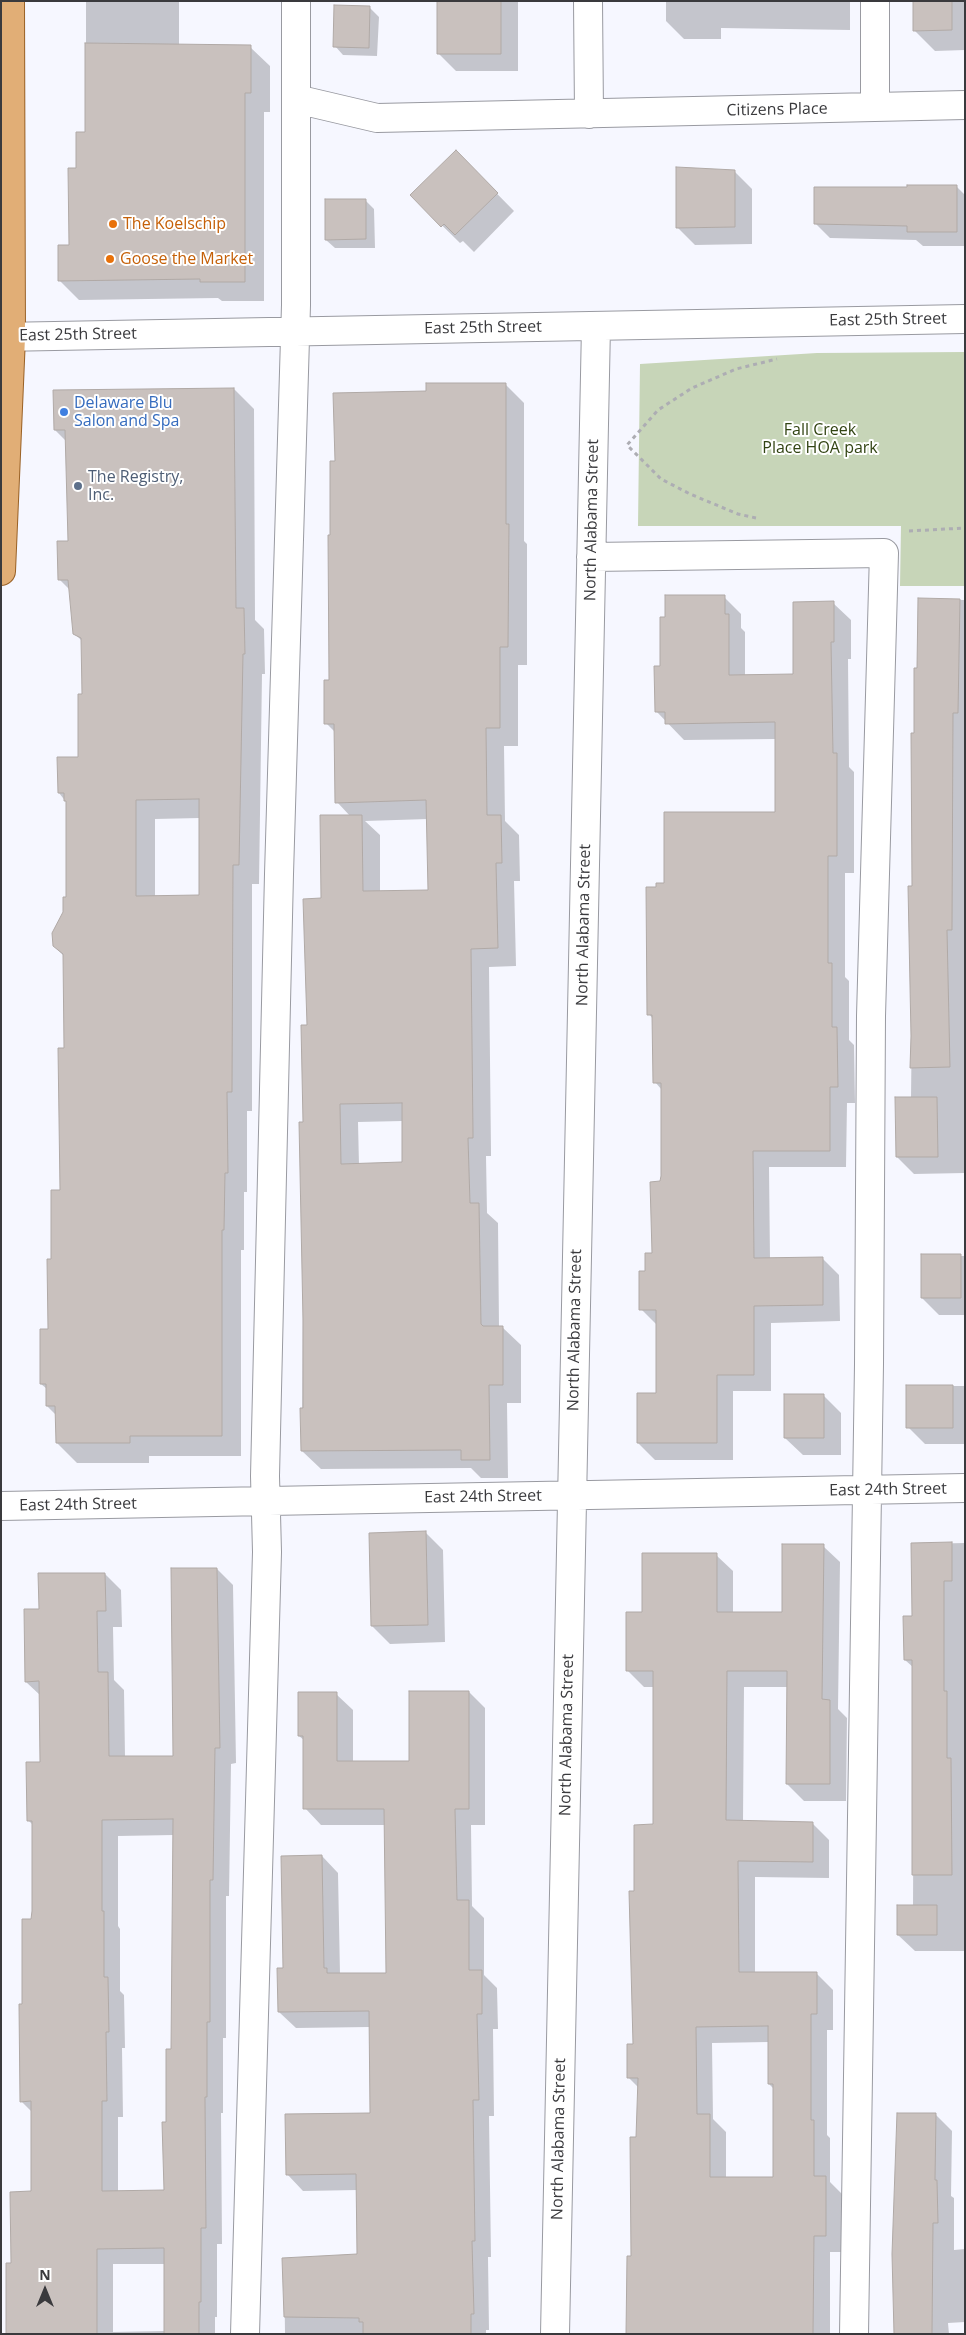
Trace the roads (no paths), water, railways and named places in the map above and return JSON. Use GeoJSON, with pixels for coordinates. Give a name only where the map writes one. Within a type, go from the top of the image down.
{"type":"FeatureCollection","features":[{"type":"Feature","properties":{"kind":"main road"},"geometry":{"type":"LineString","coordinates":[[1,571],[10,1]]}},
{"type":"Feature","properties":{"kind":"street"},"geometry":{"type":"LineString","coordinates":[[245,2334],[267,1562],[266,1502],[278,894],[295,331],[296,1]]}},
{"type":"Feature","properties":{"kind":"street"},"geometry":{"type":"LineString","coordinates":[[588,1],[589,114]]}},
{"type":"Feature","properties":{"kind":"street"},"geometry":{"type":"LineString","coordinates":[[875,1],[875,107]]}},
{"type":"Feature","properties":{"kind":"street","name":"Citizens Place"},"geometry":{"type":"LineString","coordinates":[[296,99],[377,118],[965,106]]}},
{"type":"Feature","properties":{"kind":"street","name":"East 25th Street"},"geometry":{"type":"LineString","coordinates":[[6,337],[965,319]]}},
{"type":"Feature","properties":{"kind":"street","name":"North Alabama Street"},"geometry":{"type":"LineString","coordinates":[[555,2334],[596,326]]}},
{"type":"Feature","properties":{"kind":"street"},"geometry":{"type":"LineString","coordinates":[[591,557],[884,553],[871,1016],[854,2334]]}},
{"type":"Feature","properties":{"kind":"street","name":"East 24th Street"},"geometry":{"type":"LineString","coordinates":[[1,1506],[965,1488]]}},
{"type":"Feature","properties":{"kind":"place","name":"The Koelschip"},"geometry":{"type":"Point","coordinates":[113,224]}},
{"type":"Feature","properties":{"kind":"place","name":"Goose the Market"},"geometry":{"type":"Point","coordinates":[110,259]}},
{"type":"Feature","properties":{"kind":"place","name":"Delaware Blu Salon and Spa"},"geometry":{"type":"Point","coordinates":[64,412]}},
{"type":"Feature","properties":{"kind":"place","name":"The Registry, Inc."},"geometry":{"type":"Point","coordinates":[78,486]}},
{"type":"Feature","properties":{"kind":"park label","name":"Fall Creek Place HOA park"},"geometry":{"type":"Point","coordinates":[820,439]}}]}
